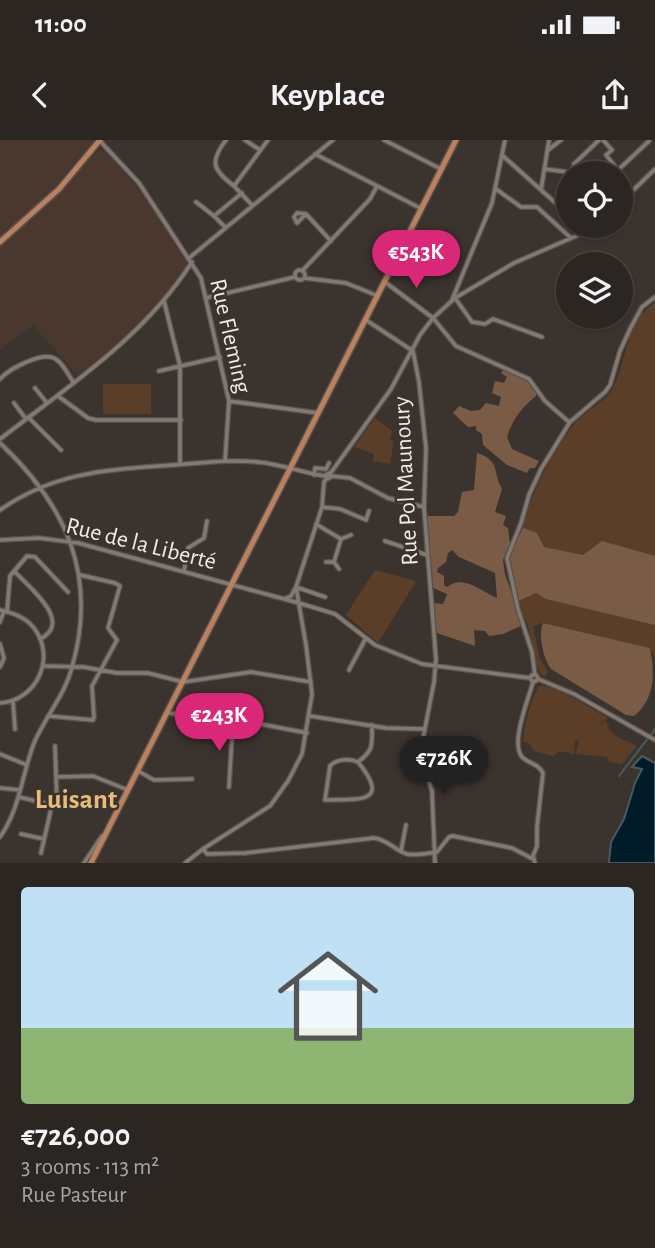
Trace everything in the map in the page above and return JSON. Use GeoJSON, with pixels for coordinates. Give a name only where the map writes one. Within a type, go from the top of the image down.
{"type":"FeatureCollection","features":[{"type":"Feature","properties":{"kind":"main road"},"geometry":{"type":"LineString","coordinates":[[0,242],[59,189],[100,140]]}},
{"type":"Feature","properties":{"kind":"main road"},"geometry":{"type":"LineString","coordinates":[[91,863],[456,140]]}},
{"type":"Feature","properties":{"kind":"street","name":"Rue Fleming"},"geometry":{"type":"LineString","coordinates":[[100,140],[135,179],[201,278],[229,401],[225,461]]}},
{"type":"Feature","properties":{"kind":"street"},"geometry":{"type":"LineString","coordinates":[[226,140],[215,156],[218,174],[252,204]]}},
{"type":"Feature","properties":{"kind":"street"},"geometry":{"type":"LineString","coordinates":[[246,140],[260,150]]}},
{"type":"Feature","properties":{"kind":"street"},"geometry":{"type":"LineString","coordinates":[[234,186],[268,140]]}},
{"type":"Feature","properties":{"kind":"street"},"geometry":{"type":"LineString","coordinates":[[0,837],[9,825],[35,741],[64,689],[72,667],[83,606],[80,575],[70,542],[40,489],[0,441],[74,383],[145,322],[164,301],[190,260],[252,204],[333,140]]}},
{"type":"Feature","properties":{"kind":"street"},"geometry":{"type":"LineString","coordinates":[[384,140],[441,169]]}},
{"type":"Feature","properties":{"kind":"street"},"geometry":{"type":"LineString","coordinates":[[454,300],[496,188],[505,140]]}},
{"type":"Feature","properties":{"kind":"street"},"geometry":{"type":"LineString","coordinates":[[541,190],[549,140]]}},
{"type":"Feature","properties":{"kind":"street"},"geometry":{"type":"LineString","coordinates":[[548,150],[561,140]]}},
{"type":"Feature","properties":{"kind":"street"},"geometry":{"type":"LineString","coordinates":[[577,161],[601,140],[612,150],[606,155],[618,170],[648,140],[655,147]]}},
{"type":"Feature","properties":{"kind":"street"},"geometry":{"type":"LineString","coordinates":[[315,154],[422,209]]}},
{"type":"Feature","properties":{"kind":"street"},"geometry":{"type":"LineString","coordinates":[[503,156],[556,203]]}},
{"type":"Feature","properties":{"kind":"street"},"geometry":{"type":"LineString","coordinates":[[545,169],[556,171]]}},
{"type":"Feature","properties":{"kind":"street"},"geometry":{"type":"LineString","coordinates":[[633,190],[655,169]]}},
{"type":"Feature","properties":{"kind":"street"},"geometry":{"type":"LineString","coordinates":[[295,277],[296,271],[302,271],[370,199],[377,186]]}},
{"type":"Feature","properties":{"kind":"street"},"geometry":{"type":"LineString","coordinates":[[496,188],[521,207],[537,207],[556,224]]}},
{"type":"Feature","properties":{"kind":"street"},"geometry":{"type":"LineString","coordinates":[[214,216],[242,193]]}},
{"type":"Feature","properties":{"kind":"street"},"geometry":{"type":"LineString","coordinates":[[196,202],[225,227]]}},
{"type":"Feature","properties":{"kind":"street"},"geometry":{"type":"LineString","coordinates":[[306,215],[331,241]]}},
{"type":"Feature","properties":{"kind":"street"},"geometry":{"type":"LineString","coordinates":[[284,599],[290,597],[296,587],[322,507],[324,482],[386,396],[425,328],[454,300],[514,263],[571,238]]}},
{"type":"Feature","properties":{"kind":"street"},"geometry":{"type":"LineString","coordinates":[[302,271],[304,278]]}},
{"type":"Feature","properties":{"kind":"street"},"geometry":{"type":"LineString","coordinates":[[206,298],[295,277],[299,280],[304,278],[346,283],[378,296]]}},
{"type":"Feature","properties":{"kind":"street"},"geometry":{"type":"LineString","coordinates":[[385,282],[433,318],[456,346],[529,379],[545,401],[570,422]]}},
{"type":"Feature","properties":{"kind":"street"},"geometry":{"type":"LineString","coordinates":[[204,849],[207,854],[245,853],[374,838],[383,839],[409,855],[441,849],[449,836],[453,836],[502,845],[534,861],[543,773],[539,766],[523,758],[518,749],[523,713],[534,678],[532,652],[517,609],[507,558],[522,523],[533,486],[570,422],[610,385],[620,351],[630,330],[642,307],[655,297]]}},
{"type":"Feature","properties":{"kind":"street"},"geometry":{"type":"LineString","coordinates":[[454,300],[472,322],[485,324],[493,318],[542,337]]}},
{"type":"Feature","properties":{"kind":"street"},"geometry":{"type":"LineString","coordinates":[[164,301],[180,366],[180,464]]}},
{"type":"Feature","properties":{"kind":"street"},"geometry":{"type":"LineString","coordinates":[[366,320],[413,351]]}},
{"type":"Feature","properties":{"kind":"street","name":"Rue Pol Maunoury"},"geometry":{"type":"LineString","coordinates":[[413,351],[426,448],[424,507],[436,666],[420,754],[432,791],[435,863]]}},
{"type":"Feature","properties":{"kind":"street"},"geometry":{"type":"LineString","coordinates":[[0,379],[17,366],[49,357],[57,359],[74,383]]}},
{"type":"Feature","properties":{"kind":"street"},"geometry":{"type":"LineString","coordinates":[[159,371],[219,357]]}},
{"type":"Feature","properties":{"kind":"street"},"geometry":{"type":"LineString","coordinates":[[35,388],[47,403]]}},
{"type":"Feature","properties":{"kind":"street"},"geometry":{"type":"LineString","coordinates":[[58,396],[88,418],[96,420],[181,420]]}},
{"type":"Feature","properties":{"kind":"street"},"geometry":{"type":"LineString","coordinates":[[229,401],[318,413]]}},
{"type":"Feature","properties":{"kind":"street"},"geometry":{"type":"LineString","coordinates":[[14,403],[61,450]]}},
{"type":"Feature","properties":{"kind":"street"},"geometry":{"type":"LineString","coordinates":[[0,510],[40,489],[81,474],[225,461],[262,462],[314,475],[350,478],[388,498],[424,507]]}},
{"type":"Feature","properties":{"kind":"street"},"geometry":{"type":"LineString","coordinates":[[314,475],[315,468],[326,469],[329,463]]}},
{"type":"Feature","properties":{"kind":"street"},"geometry":{"type":"LineString","coordinates":[[322,507],[340,509],[366,520],[369,511]]}},
{"type":"Feature","properties":{"kind":"street"},"geometry":{"type":"LineString","coordinates":[[184,571],[188,548],[204,538],[207,521]]}},
{"type":"Feature","properties":{"kind":"street"},"geometry":{"type":"LineString","coordinates":[[316,524],[341,539]]}},
{"type":"Feature","properties":{"kind":"street"},"geometry":{"type":"LineString","coordinates":[[341,539],[351,535]]}},
{"type":"Feature","properties":{"kind":"street","name":"Rue de la Liberté"},"geometry":{"type":"LineString","coordinates":[[0,541],[39,538],[90,546],[299,603],[335,614],[382,650],[405,659],[436,666],[534,678],[574,694],[652,738]]}},
{"type":"Feature","properties":{"kind":"street"},"geometry":{"type":"LineString","coordinates":[[334,562],[341,539]]}},
{"type":"Feature","properties":{"kind":"street"},"geometry":{"type":"LineString","coordinates":[[386,541],[427,555]]}},
{"type":"Feature","properties":{"kind":"street"},"geometry":{"type":"LineString","coordinates":[[76,557],[81,549],[90,546]]}},
{"type":"Feature","properties":{"kind":"street"},"geometry":{"type":"LineString","coordinates":[[0,622],[10,576],[27,556],[36,557],[68,592]]}},
{"type":"Feature","properties":{"kind":"street"},"geometry":{"type":"LineString","coordinates":[[326,562],[334,562]]}},
{"type":"Feature","properties":{"kind":"street"},"geometry":{"type":"LineString","coordinates":[[334,562],[339,569]]}},
{"type":"Feature","properties":{"kind":"street"},"geometry":{"type":"LineString","coordinates":[[14,570],[52,612],[52,628],[40,639]]}},
{"type":"Feature","properties":{"kind":"street"},"geometry":{"type":"LineString","coordinates":[[48,716],[93,720],[92,686],[117,640],[108,628],[120,586],[80,575]]}},
{"type":"Feature","properties":{"kind":"street"},"geometry":{"type":"LineString","coordinates":[[296,587],[325,597]]}},
{"type":"Feature","properties":{"kind":"street"},"geometry":{"type":"LineString","coordinates":[[185,863],[217,838],[270,806],[302,754],[310,716],[311,682],[296,587]]}},
{"type":"Feature","properties":{"kind":"street"},"geometry":{"type":"LineString","coordinates":[[0,703],[13,701],[28,691],[44,666],[40,639],[30,625],[21,617],[4,611]]}},
{"type":"Feature","properties":{"kind":"street"},"geometry":{"type":"LineString","coordinates":[[349,670],[366,638]]}},
{"type":"Feature","properties":{"kind":"street"},"geometry":{"type":"LineString","coordinates":[[0,644],[4,658],[0,667]]}},
{"type":"Feature","properties":{"kind":"street"},"geometry":{"type":"LineString","coordinates":[[44,666],[148,673],[183,682],[251,672],[311,682]]}},
{"type":"Feature","properties":{"kind":"street"},"geometry":{"type":"LineString","coordinates":[[13,701],[15,729]]}},
{"type":"Feature","properties":{"kind":"street"},"geometry":{"type":"LineString","coordinates":[[167,713],[233,720],[307,733]]}},
{"type":"Feature","properties":{"kind":"street"},"geometry":{"type":"LineString","coordinates":[[310,716],[424,729]]}},
{"type":"Feature","properties":{"kind":"street"},"geometry":{"type":"LineString","coordinates":[[229,787],[233,720]]}},
{"type":"Feature","properties":{"kind":"street"},"geometry":{"type":"LineString","coordinates":[[358,762],[372,748],[372,725]]}},
{"type":"Feature","properties":{"kind":"street"},"geometry":{"type":"LineString","coordinates":[[41,853],[55,805],[55,746]]}},
{"type":"Feature","properties":{"kind":"street"},"geometry":{"type":"LineString","coordinates":[[0,754],[27,765]]}},
{"type":"Feature","properties":{"kind":"street"},"geometry":{"type":"LineString","coordinates":[[336,761],[358,762],[372,781],[372,791],[368,796],[361,799],[326,800],[330,766],[336,761]]}},
{"type":"Feature","properties":{"kind":"street"},"geometry":{"type":"LineString","coordinates":[[138,771],[154,780],[192,779]]}},
{"type":"Feature","properties":{"kind":"street"},"geometry":{"type":"LineString","coordinates":[[56,777],[93,776],[128,790]]}},
{"type":"Feature","properties":{"kind":"street"},"geometry":{"type":"LineString","coordinates":[[0,788],[20,790]]}},
{"type":"Feature","properties":{"kind":"street"},"geometry":{"type":"LineString","coordinates":[[19,797],[55,805],[69,804]]}},
{"type":"Feature","properties":{"kind":"street"},"geometry":{"type":"LineString","coordinates":[[401,851],[406,825]]}},
{"type":"Feature","properties":{"kind":"street"},"geometry":{"type":"LineString","coordinates":[[22,834],[44,839]]}},
{"type":"Feature","properties":{"kind":"street"},"geometry":{"type":"LineString","coordinates":[[84,863],[102,836],[105,836]]}},
{"type":"Feature","properties":{"kind":"shaded area"},"geometry":{"type":"Polygon","coordinates":[[[0,140],[94,140],[46,197],[0,236],[0,140]]]}},
{"type":"Feature","properties":{"kind":"shaded area"},"geometry":{"type":"Polygon","coordinates":[[[100,149],[108,152],[141,193],[187,259],[186,267],[176,284],[149,315],[84,373],[77,375],[33,325],[0,350],[0,245],[100,149]]]}},
{"type":"Feature","properties":{"kind":"shaded area"},"geometry":{"type":"Polygon","coordinates":[[[655,302],[655,658],[650,648],[543,623],[533,626],[540,659],[548,672],[545,677],[539,672],[528,626],[516,596],[516,553],[521,530],[548,464],[576,422],[611,391],[633,330],[645,310],[655,302]]]}},
{"type":"Feature","properties":{"kind":"shaded area"},"geometry":{"type":"Polygon","coordinates":[[[504,369],[529,381],[537,391],[536,396],[518,414],[507,437],[512,449],[539,461],[535,468],[530,468],[527,473],[507,465],[483,445],[482,434],[476,430],[476,426],[468,427],[453,413],[459,406],[471,411],[480,410],[486,403],[499,406],[501,397],[492,393],[495,381],[504,383],[507,377],[501,373],[504,369]]]}},
{"type":"Feature","properties":{"kind":"shaded area"},"geometry":{"type":"Polygon","coordinates":[[[103,384],[151,384],[151,414],[103,414],[103,384]]]}},
{"type":"Feature","properties":{"kind":"shaded area"},"geometry":{"type":"Polygon","coordinates":[[[375,418],[392,431],[390,440],[394,441],[390,464],[373,461],[374,454],[354,447],[375,418]]]}},
{"type":"Feature","properties":{"kind":"shaded area"},"geometry":{"type":"Polygon","coordinates":[[[477,453],[493,463],[502,489],[495,512],[506,516],[503,525],[508,528],[510,544],[503,560],[505,574],[523,625],[503,634],[489,636],[485,631],[474,630],[475,646],[437,633],[432,603],[443,604],[447,594],[431,587],[426,519],[428,516],[454,516],[458,512],[462,492],[474,490],[477,453]],[[452,550],[448,553],[446,562],[438,568],[437,572],[444,576],[444,585],[447,587],[453,583],[466,583],[497,598],[495,573],[459,557],[452,550]]]}},
{"type":"Feature","properties":{"kind":"shaded area"},"geometry":{"type":"Polygon","coordinates":[[[523,528],[537,533],[544,547],[583,555],[602,541],[655,556],[655,625],[546,599],[536,593],[518,601],[508,557],[523,528]]]}},
{"type":"Feature","properties":{"kind":"shaded area"},"geometry":{"type":"Polygon","coordinates":[[[375,570],[416,581],[378,643],[346,615],[375,570]]]}},
{"type":"Feature","properties":{"kind":"shaded area"},"geometry":{"type":"Polygon","coordinates":[[[543,623],[650,648],[652,685],[641,710],[634,716],[626,715],[551,669],[542,646],[543,623]]]}},
{"type":"Feature","properties":{"kind":"shaded area"},"geometry":{"type":"Polygon","coordinates":[[[541,685],[565,693],[608,718],[595,728],[607,721],[613,734],[637,746],[622,764],[609,762],[607,757],[576,754],[579,739],[575,742],[574,754],[559,751],[553,756],[534,751],[529,743],[523,742],[530,708],[541,685]]]}},
{"type":"Feature","properties":{"kind":"water"},"geometry":{"type":"Polygon","coordinates":[[[642,756],[655,763],[655,863],[609,863],[611,842],[624,819],[642,769],[632,767],[642,756]]]}},
{"type":"Feature","properties":{"kind":"waterway"},"geometry":{"type":"LineString","coordinates":[[619,776],[655,729]]}},
{"type":"Feature","properties":{"kind":"district","name":"Luisant"},"geometry":{"type":"Point","coordinates":[76,800]}}]}
